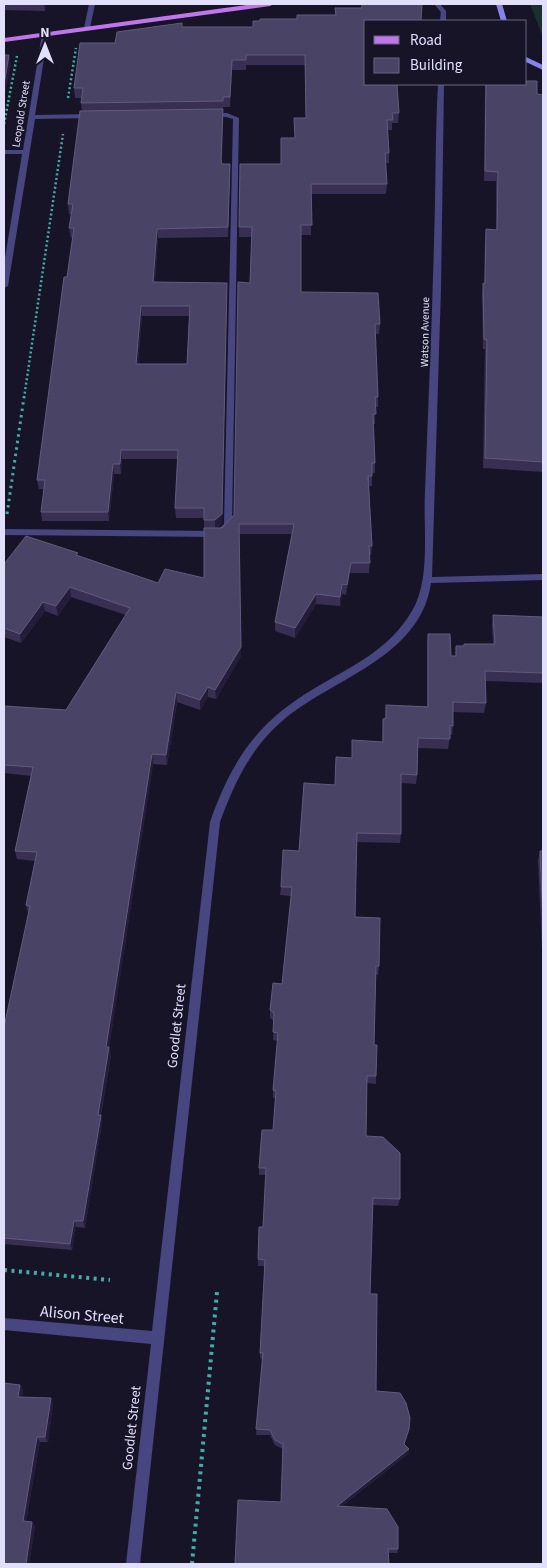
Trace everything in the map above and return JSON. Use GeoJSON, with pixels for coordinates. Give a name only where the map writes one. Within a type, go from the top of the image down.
{"type":"FeatureCollection","features":[{"type":"Feature","properties":{"kind":"main road"},"geometry":{"type":"LineString","coordinates":[[4,40],[270,4]]}},
{"type":"Feature","properties":{"kind":"main road"},"geometry":{"type":"LineString","coordinates":[[499,4],[504,20]]}},
{"type":"Feature","properties":{"kind":"main road"},"geometry":{"type":"LineString","coordinates":[[527,60],[543,68]]}},
{"type":"Feature","properties":{"kind":"street"},"geometry":{"type":"LineString","coordinates":[[87,28],[92,4]]}},
{"type":"Feature","properties":{"kind":"street"},"geometry":{"type":"LineString","coordinates":[[437,4],[443,11],[443,20]]}},
{"type":"Feature","properties":{"kind":"street","name":"Leopold Street"},"geometry":{"type":"LineString","coordinates":[[4,286],[45,34]]}},
{"type":"Feature","properties":{"kind":"street","name":"Watson Avenue"},"geometry":{"type":"LineString","coordinates":[[428,580],[429,503],[435,378],[441,85]]}},
{"type":"Feature","properties":{"kind":"street"},"geometry":{"type":"LineString","coordinates":[[4,532],[218,534],[228,525],[236,118],[227,114],[199,115]]}},
{"type":"Feature","properties":{"kind":"street"},"geometry":{"type":"LineString","coordinates":[[32,117],[104,116]]}},
{"type":"Feature","properties":{"kind":"street"},"geometry":{"type":"LineString","coordinates":[[4,152],[26,152]]}},
{"type":"Feature","properties":{"kind":"street"},"geometry":{"type":"LineString","coordinates":[[428,580],[543,576]]}},
{"type":"Feature","properties":{"kind":"street","name":"Goodlet Street"},"geometry":{"type":"LineString","coordinates":[[133,1564],[215,822],[225,790],[236,769],[257,740],[279,718],[316,691],[359,668],[388,647],[417,613],[428,580]]}},
{"type":"Feature","properties":{"kind":"street","name":"Alison Street"},"geometry":{"type":"LineString","coordinates":[[4,1324],[157,1338]]}},
{"type":"Feature","properties":{"kind":"path"},"geometry":{"type":"LineString","coordinates":[[4,532],[77,45]]}},
{"type":"Feature","properties":{"kind":"path"},"geometry":{"type":"LineString","coordinates":[[4,124],[18,52]]}},
{"type":"Feature","properties":{"kind":"path"},"geometry":{"type":"LineString","coordinates":[[4,1270],[110,1280]]}},
{"type":"Feature","properties":{"kind":"path"},"geometry":{"type":"LineString","coordinates":[[192,1564],[217,1292]]}},
{"type":"Feature","properties":{"kind":"green space"},"geometry":{"type":"Polygon","coordinates":[[[530,4],[543,4],[543,37],[530,4]]]}},
{"type":"Feature","properties":{"kind":"building"},"geometry":{"type":"Polygon","coordinates":[[[362,4],[422,4],[421,20],[364,20],[364,85],[397,85],[399,113],[392,113],[393,120],[387,120],[389,153],[385,153],[387,184],[311,184],[312,225],[301,225],[301,292],[378,293],[380,324],[375,324],[378,397],[375,397],[376,414],[373,414],[375,463],[372,463],[372,476],[368,476],[372,546],[369,546],[370,563],[351,563],[347,585],[342,584],[340,597],[316,594],[295,628],[275,622],[294,524],[239,524],[241,647],[215,690],[208,687],[200,700],[176,692],[166,755],[152,754],[106,1047],[109,1047],[98,1115],[101,1115],[83,1221],[74,1221],[70,1244],[4,1238],[4,1027],[30,906],[26,905],[37,852],[15,851],[33,767],[4,765],[4,706],[66,710],[130,608],[70,587],[56,606],[43,602],[20,634],[4,628],[4,564],[26,536],[158,583],[165,569],[204,578],[204,528],[222,528],[234,515],[238,282],[250,283],[252,227],[239,227],[240,164],[281,164],[281,138],[295,138],[294,118],[306,118],[305,55],[246,55],[246,60],[232,60],[230,97],[223,97],[223,101],[81,103],[83,88],[74,88],[80,43],[115,43],[117,32],[182,23],[182,27],[253,27],[253,21],[260,21],[260,19],[297,19],[297,15],[336,15],[335,8],[362,8],[362,4]]]}},
{"type":"Feature","properties":{"kind":"building"},"geometry":{"type":"Polygon","coordinates":[[[4,55],[9,55],[4,85],[4,55]]]}},
{"type":"Feature","properties":{"kind":"building"},"geometry":{"type":"Polygon","coordinates":[[[527,81],[537,81],[537,94],[543,95],[543,462],[485,458],[487,340],[484,339],[483,283],[485,284],[486,229],[497,230],[498,172],[485,171],[486,85],[527,85],[527,81]]]}},
{"type":"Feature","properties":{"kind":"building"},"geometry":{"type":"Polygon","coordinates":[[[223,109],[221,160],[222,164],[230,164],[228,227],[157,229],[153,282],[227,283],[222,514],[215,520],[204,520],[204,508],[175,508],[178,450],[121,450],[120,464],[113,464],[108,512],[41,512],[45,480],[37,480],[64,277],[67,277],[74,228],[69,228],[73,204],[68,204],[80,111],[223,109]],[[141,306],[136,364],[187,364],[190,306],[141,306]]]}},
{"type":"Feature","properties":{"kind":"building"},"geometry":{"type":"Polygon","coordinates":[[[493,615],[543,617],[543,673],[485,671],[486,703],[453,702],[453,726],[450,725],[450,739],[418,738],[417,775],[401,774],[401,834],[357,833],[355,917],[380,918],[379,966],[376,966],[374,1045],[377,1045],[376,1076],[367,1076],[366,1136],[383,1137],[400,1153],[400,1199],[373,1198],[370,1294],[377,1294],[376,1391],[400,1393],[406,1403],[410,1418],[404,1444],[409,1449],[337,1506],[387,1509],[398,1527],[398,1549],[388,1549],[389,1564],[235,1564],[238,1500],[281,1502],[283,1444],[275,1440],[270,1430],[256,1429],[263,1353],[260,1353],[265,1260],[258,1259],[259,1227],[263,1227],[266,1168],[259,1168],[262,1130],[273,1130],[276,1091],[273,1090],[278,1033],[273,1032],[274,1013],[270,1010],[273,983],[282,984],[292,887],[281,887],[283,850],[299,851],[304,783],[335,785],[336,757],[352,758],[352,740],[383,742],[383,719],[386,718],[386,705],[428,707],[428,634],[450,634],[451,656],[456,656],[456,646],[464,646],[464,644],[495,644],[493,615]]]}},
{"type":"Feature","properties":{"kind":"building"},"geometry":{"type":"Polygon","coordinates":[[[540,851],[543,851],[543,921],[540,851]]]}},
{"type":"Feature","properties":{"kind":"building"},"geometry":{"type":"Polygon","coordinates":[[[4,1383],[20,1385],[18,1397],[51,1398],[45,1437],[37,1437],[23,1521],[32,1522],[26,1564],[4,1564],[4,1383]]]}}]}
